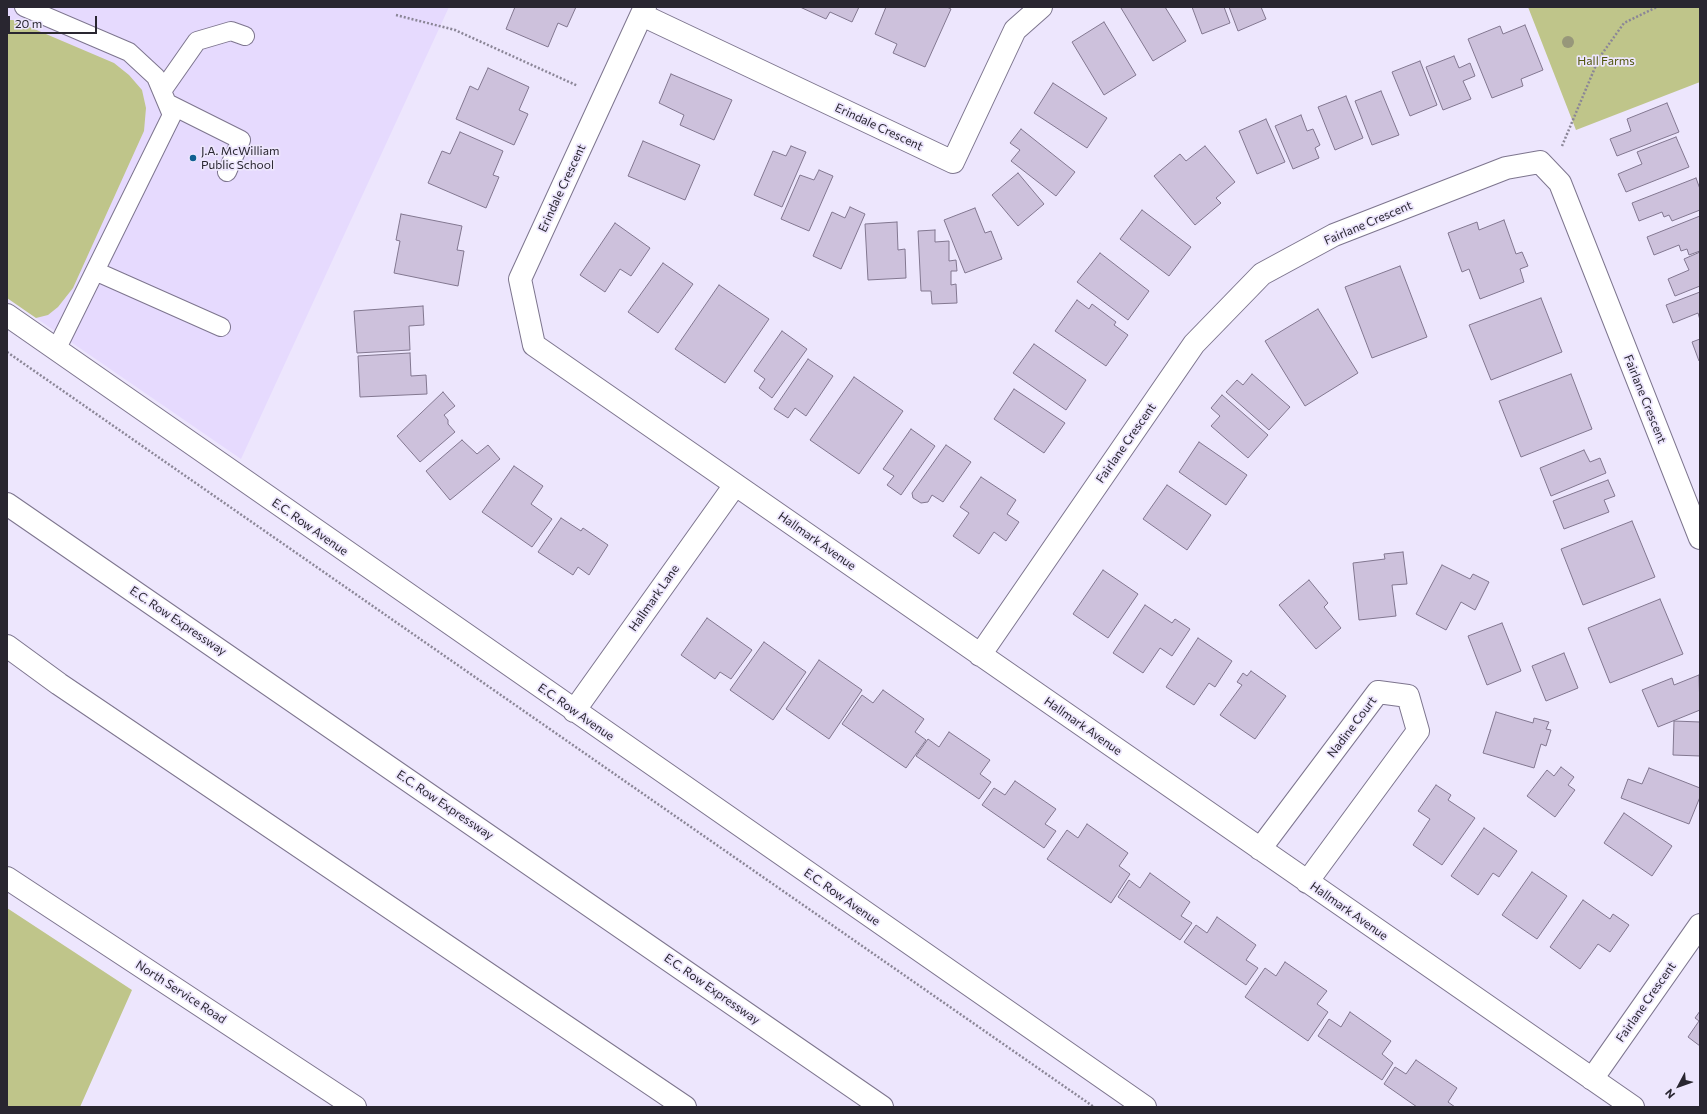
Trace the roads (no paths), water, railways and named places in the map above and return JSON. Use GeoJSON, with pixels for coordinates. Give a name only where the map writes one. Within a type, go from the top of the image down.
{"type":"FeatureCollection","features":[{"type":"Feature","properties":{"kind":"main road","name":"Erindale Crescent"},"geometry":{"type":"LineString","coordinates":[[534,345],[520,279],[643,11],[953,162],[1015,30],[1041,7]]}},
{"type":"Feature","properties":{"kind":"main road","name":"Fairlane Crescent"},"geometry":{"type":"LineString","coordinates":[[980,654],[1194,344],[1262,274],[1334,235],[1506,168],[1540,162],[1560,183],[1700,538]]}},
{"type":"Feature","properties":{"kind":"main road","name":"E.C. Row Avenue"},"geometry":{"type":"LineString","coordinates":[[7,315],[1145,1107]]}},
{"type":"Feature","properties":{"kind":"main road","name":"Hallmark Avenue"},"geometry":{"type":"LineString","coordinates":[[534,345],[1633,1107]]}},
{"type":"Feature","properties":{"kind":"main road","name":"Hallmark Lane"},"geometry":{"type":"LineString","coordinates":[[574,711],[735,485]]}},
{"type":"Feature","properties":{"kind":"main road","name":"E.C. Row Expressway"},"geometry":{"type":"LineString","coordinates":[[7,504],[882,1107]]}},
{"type":"Feature","properties":{"kind":"main road"},"geometry":{"type":"LineString","coordinates":[[7,646],[59,684],[685,1107]]}},
{"type":"Feature","properties":{"kind":"main road"},"geometry":{"type":"LineString","coordinates":[[7,654],[59,684]]}},
{"type":"Feature","properties":{"kind":"main road","name":"Nadine Court"},"geometry":{"type":"LineString","coordinates":[[1260,849],[1378,692],[1408,696],[1418,731],[1307,882]]}},
{"type":"Feature","properties":{"kind":"main road","name":"North Service Road"},"geometry":{"type":"LineString","coordinates":[[7,878],[345,1104]]}},
{"type":"Feature","properties":{"kind":"main road","name":"Fairlane Crescent"},"geometry":{"type":"LineString","coordinates":[[1592,1079],[1700,925]]}},
{"type":"Feature","properties":{"kind":"lane"},"geometry":{"type":"LineString","coordinates":[[24,7],[129,52],[156,77],[172,115],[56,350]]}},
{"type":"Feature","properties":{"kind":"lane"},"geometry":{"type":"LineString","coordinates":[[165,97],[197,41],[231,31],[245,36]]}},
{"type":"Feature","properties":{"kind":"lane"},"geometry":{"type":"LineString","coordinates":[[165,97],[241,140],[227,172]]}},
{"type":"Feature","properties":{"kind":"lane"},"geometry":{"type":"LineString","coordinates":[[95,271],[221,327]]}},
{"type":"Feature","properties":{"kind":"place","name":"J.A. McWilliam Public School"},"geometry":{"type":"Point","coordinates":[193,158]}},
{"type":"Feature","properties":{"kind":"park label","name":"Hall Farms"},"geometry":{"type":"Point","coordinates":[1606,61]}}]}
